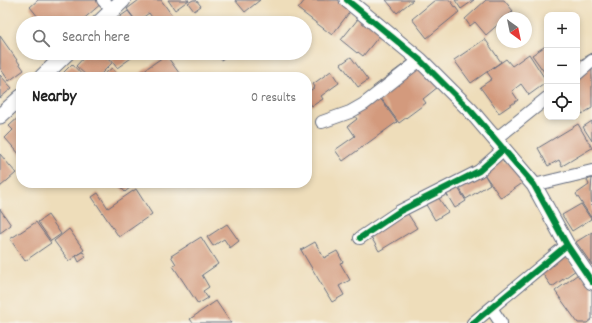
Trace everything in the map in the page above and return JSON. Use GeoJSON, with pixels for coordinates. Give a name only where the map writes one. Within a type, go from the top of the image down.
{"type":"FeatureCollection","features":[{"type":"Feature","properties":{"kind":"street"},"geometry":{"type":"LineString","coordinates":[[347,0],[420,60],[471,111],[500,144],[534,185],[567,245],[592,282]]}},
{"type":"Feature","properties":{"kind":"street"},"geometry":{"type":"LineString","coordinates":[[104,16],[113,3]]}},
{"type":"Feature","properties":{"kind":"street"},"geometry":{"type":"LineString","coordinates":[[47,72],[60,60]]}},
{"type":"Feature","properties":{"kind":"street"},"geometry":{"type":"LineString","coordinates":[[322,122],[350,112],[364,104],[420,60]]}},
{"type":"Feature","properties":{"kind":"street"},"geometry":{"type":"LineString","coordinates":[[580,71],[592,61]]}},
{"type":"Feature","properties":{"kind":"street"},"geometry":{"type":"LineString","coordinates":[[360,238],[400,211],[479,171],[500,144],[544,101]]}},
{"type":"Feature","properties":{"kind":"street"},"geometry":{"type":"LineString","coordinates":[[0,116],[16,102]]}},
{"type":"Feature","properties":{"kind":"street"},"geometry":{"type":"LineString","coordinates":[[534,185],[592,172]]}},
{"type":"Feature","properties":{"kind":"street"},"geometry":{"type":"LineString","coordinates":[[473,323],[567,245]]}},
{"type":"Feature","properties":{"kind":"street"},"geometry":{"type":"LineString","coordinates":[[491,308],[501,323]]}},
{"type":"Feature","properties":{"kind":"building"},"geometry":{"type":"Polygon","coordinates":[[[38,0],[101,0],[103,2],[87,16],[37,16],[30,7],[38,0]]]}},
{"type":"Feature","properties":{"kind":"building"},"geometry":{"type":"Polygon","coordinates":[[[139,0],[161,0],[173,16],[151,16],[149,13],[145,16],[132,16],[127,9],[139,0]]]}},
{"type":"Feature","properties":{"kind":"building"},"geometry":{"type":"Polygon","coordinates":[[[168,0],[189,0],[175,10],[168,0]]]}},
{"type":"Feature","properties":{"kind":"building"},"geometry":{"type":"Polygon","coordinates":[[[196,0],[201,6],[194,11],[188,3],[196,0]]]}},
{"type":"Feature","properties":{"kind":"building"},"geometry":{"type":"Polygon","coordinates":[[[235,0],[260,0],[245,12],[235,0]]]}},
{"type":"Feature","properties":{"kind":"building"},"geometry":{"type":"Polygon","coordinates":[[[305,0],[348,0],[355,5],[332,35],[312,20],[312,16],[307,16],[298,9],[305,0]]]}},
{"type":"Feature","properties":{"kind":"building"},"geometry":{"type":"Polygon","coordinates":[[[386,0],[413,0],[397,13],[386,0]]]}},
{"type":"Feature","properties":{"kind":"building"},"geometry":{"type":"Polygon","coordinates":[[[435,0],[450,0],[459,12],[427,38],[412,19],[435,0]]]}},
{"type":"Feature","properties":{"kind":"building"},"geometry":{"type":"Polygon","coordinates":[[[455,0],[474,0],[461,9],[455,0]]]}},
{"type":"Feature","properties":{"kind":"building"},"geometry":{"type":"Polygon","coordinates":[[[486,0],[504,0],[513,11],[496,12],[496,26],[486,35],[475,22],[470,26],[465,19],[486,0]]]}},
{"type":"Feature","properties":{"kind":"building"},"geometry":{"type":"Polygon","coordinates":[[[128,11],[132,16],[121,16],[128,11]]]}},
{"type":"Feature","properties":{"kind":"building"},"geometry":{"type":"Polygon","coordinates":[[[362,14],[383,31],[363,56],[341,40],[362,14]]]}},
{"type":"Feature","properties":{"kind":"building"},"geometry":{"type":"Polygon","coordinates":[[[0,36],[24,70],[21,72],[16,72],[16,76],[9,81],[0,68],[0,36]]]}},
{"type":"Feature","properties":{"kind":"building"},"geometry":{"type":"Polygon","coordinates":[[[485,39],[501,62],[471,83],[454,60],[485,39]]]}},
{"type":"Feature","properties":{"kind":"building"},"geometry":{"type":"Polygon","coordinates":[[[544,47],[544,72],[532,55],[544,47]]]}},
{"type":"Feature","properties":{"kind":"building"},"geometry":{"type":"Polygon","coordinates":[[[420,52],[443,83],[423,99],[426,103],[399,123],[373,87],[420,52]]]}},
{"type":"Feature","properties":{"kind":"building"},"geometry":{"type":"Polygon","coordinates":[[[592,53],[592,108],[582,114],[580,110],[580,60],[592,53]]]}},
{"type":"Feature","properties":{"kind":"building"},"geometry":{"type":"Polygon","coordinates":[[[529,54],[544,77],[544,84],[529,95],[521,84],[512,91],[518,100],[499,113],[480,87],[492,79],[487,72],[506,59],[512,66],[529,54]]]}},
{"type":"Feature","properties":{"kind":"building"},"geometry":{"type":"Polygon","coordinates":[[[351,57],[368,80],[358,87],[341,64],[351,57]]]}},
{"type":"Feature","properties":{"kind":"building"},"geometry":{"type":"Polygon","coordinates":[[[82,60],[109,60],[112,63],[103,72],[83,72],[76,66],[82,60]]]}},
{"type":"Feature","properties":{"kind":"building"},"geometry":{"type":"Polygon","coordinates":[[[111,60],[128,60],[117,68],[111,60]]]}},
{"type":"Feature","properties":{"kind":"building"},"geometry":{"type":"Polygon","coordinates":[[[159,60],[170,60],[178,72],[141,72],[159,60]]]}},
{"type":"Feature","properties":{"kind":"building"},"geometry":{"type":"Polygon","coordinates":[[[72,64],[79,72],[64,72],[72,64]]]}},
{"type":"Feature","properties":{"kind":"building"},"geometry":{"type":"Polygon","coordinates":[[[112,68],[115,72],[107,72],[112,68]]]}},
{"type":"Feature","properties":{"kind":"building"},"geometry":{"type":"Polygon","coordinates":[[[331,71],[339,83],[321,96],[323,99],[312,106],[312,89],[315,87],[313,84],[331,71]]]}},
{"type":"Feature","properties":{"kind":"building"},"geometry":{"type":"Polygon","coordinates":[[[0,75],[12,88],[0,98],[0,75]]]}},
{"type":"Feature","properties":{"kind":"building"},"geometry":{"type":"Polygon","coordinates":[[[375,91],[397,122],[343,161],[335,150],[355,136],[348,126],[357,119],[350,109],[375,91]]]}},
{"type":"Feature","properties":{"kind":"building"},"geometry":{"type":"Polygon","coordinates":[[[16,120],[16,150],[5,138],[13,130],[9,126],[16,120]]]}},
{"type":"Feature","properties":{"kind":"building"},"geometry":{"type":"Polygon","coordinates":[[[592,121],[592,141],[583,127],[592,121]]]}},
{"type":"Feature","properties":{"kind":"building"},"geometry":{"type":"Polygon","coordinates":[[[578,124],[592,148],[562,166],[559,160],[548,166],[538,148],[578,124]]]}},
{"type":"Feature","properties":{"kind":"building"},"geometry":{"type":"Polygon","coordinates":[[[0,154],[16,173],[0,187],[0,154]]]}},
{"type":"Feature","properties":{"kind":"building"},"geometry":{"type":"Polygon","coordinates":[[[501,158],[504,163],[512,158],[527,180],[501,198],[482,171],[501,158]]]}},
{"type":"Feature","properties":{"kind":"building"},"geometry":{"type":"Polygon","coordinates":[[[479,166],[490,184],[466,199],[455,181],[479,166]]]}},
{"type":"Feature","properties":{"kind":"building"},"geometry":{"type":"Polygon","coordinates":[[[452,178],[466,201],[455,208],[446,193],[438,197],[448,212],[435,220],[421,196],[452,178]]]}},
{"type":"Feature","properties":{"kind":"building"},"geometry":{"type":"Polygon","coordinates":[[[592,178],[592,219],[576,194],[589,185],[587,180],[592,178]]]}},
{"type":"Feature","properties":{"kind":"building"},"geometry":{"type":"Polygon","coordinates":[[[121,188],[130,188],[125,192],[121,188]]]}},
{"type":"Feature","properties":{"kind":"building"},"geometry":{"type":"Polygon","coordinates":[[[136,189],[152,214],[119,237],[92,197],[98,193],[108,208],[136,189]]]}},
{"type":"Feature","properties":{"kind":"building"},"geometry":{"type":"Polygon","coordinates":[[[581,204],[591,219],[572,231],[562,215],[581,204]]]}},
{"type":"Feature","properties":{"kind":"building"},"geometry":{"type":"Polygon","coordinates":[[[0,209],[11,225],[0,233],[0,209]]]}},
{"type":"Feature","properties":{"kind":"building"},"geometry":{"type":"Polygon","coordinates":[[[406,211],[417,228],[379,251],[366,228],[406,211]]]}},
{"type":"Feature","properties":{"kind":"building"},"geometry":{"type":"Polygon","coordinates":[[[48,215],[61,234],[51,241],[38,222],[48,215]]]}},
{"type":"Feature","properties":{"kind":"building"},"geometry":{"type":"Polygon","coordinates":[[[36,222],[51,243],[25,261],[10,239],[36,222]]]}},
{"type":"Feature","properties":{"kind":"building"},"geometry":{"type":"Polygon","coordinates":[[[227,224],[239,241],[230,248],[224,239],[213,246],[207,237],[227,224]]]}},
{"type":"Feature","properties":{"kind":"building"},"geometry":{"type":"Polygon","coordinates":[[[69,229],[84,250],[69,261],[54,241],[69,229]]]}},
{"type":"Feature","properties":{"kind":"building"},"geometry":{"type":"Polygon","coordinates":[[[592,232],[592,265],[576,242],[592,232]]]}},
{"type":"Feature","properties":{"kind":"building"},"geometry":{"type":"Polygon","coordinates":[[[201,237],[218,264],[202,275],[209,287],[203,291],[208,298],[198,304],[173,266],[176,264],[171,256],[201,237]]]}},
{"type":"Feature","properties":{"kind":"building"},"geometry":{"type":"Polygon","coordinates":[[[315,242],[324,258],[337,251],[343,262],[340,263],[350,280],[339,286],[344,295],[332,302],[301,250],[315,242]]]}},
{"type":"Feature","properties":{"kind":"building"},"geometry":{"type":"Polygon","coordinates":[[[83,252],[86,257],[79,262],[76,256],[83,252]]]}},
{"type":"Feature","properties":{"kind":"building"},"geometry":{"type":"Polygon","coordinates":[[[563,252],[576,270],[552,287],[539,269],[563,252]]]}},
{"type":"Feature","properties":{"kind":"building"},"geometry":{"type":"Polygon","coordinates":[[[581,272],[592,287],[592,319],[587,323],[578,323],[555,291],[581,272]]]}},
{"type":"Feature","properties":{"kind":"building"},"geometry":{"type":"Polygon","coordinates":[[[216,301],[231,323],[193,323],[190,319],[216,301]]]}},
{"type":"Feature","properties":{"kind":"cycle path"},"geometry":{"type":"LineString","coordinates":[[347,0],[420,60],[471,111],[534,185],[567,245],[592,282]]}},
{"type":"Feature","properties":{"kind":"cycle path"},"geometry":{"type":"LineString","coordinates":[[360,238],[400,211],[479,171],[504,149]]}},
{"type":"Feature","properties":{"kind":"cycle path"},"geometry":{"type":"LineString","coordinates":[[473,323],[567,245]]}}]}
